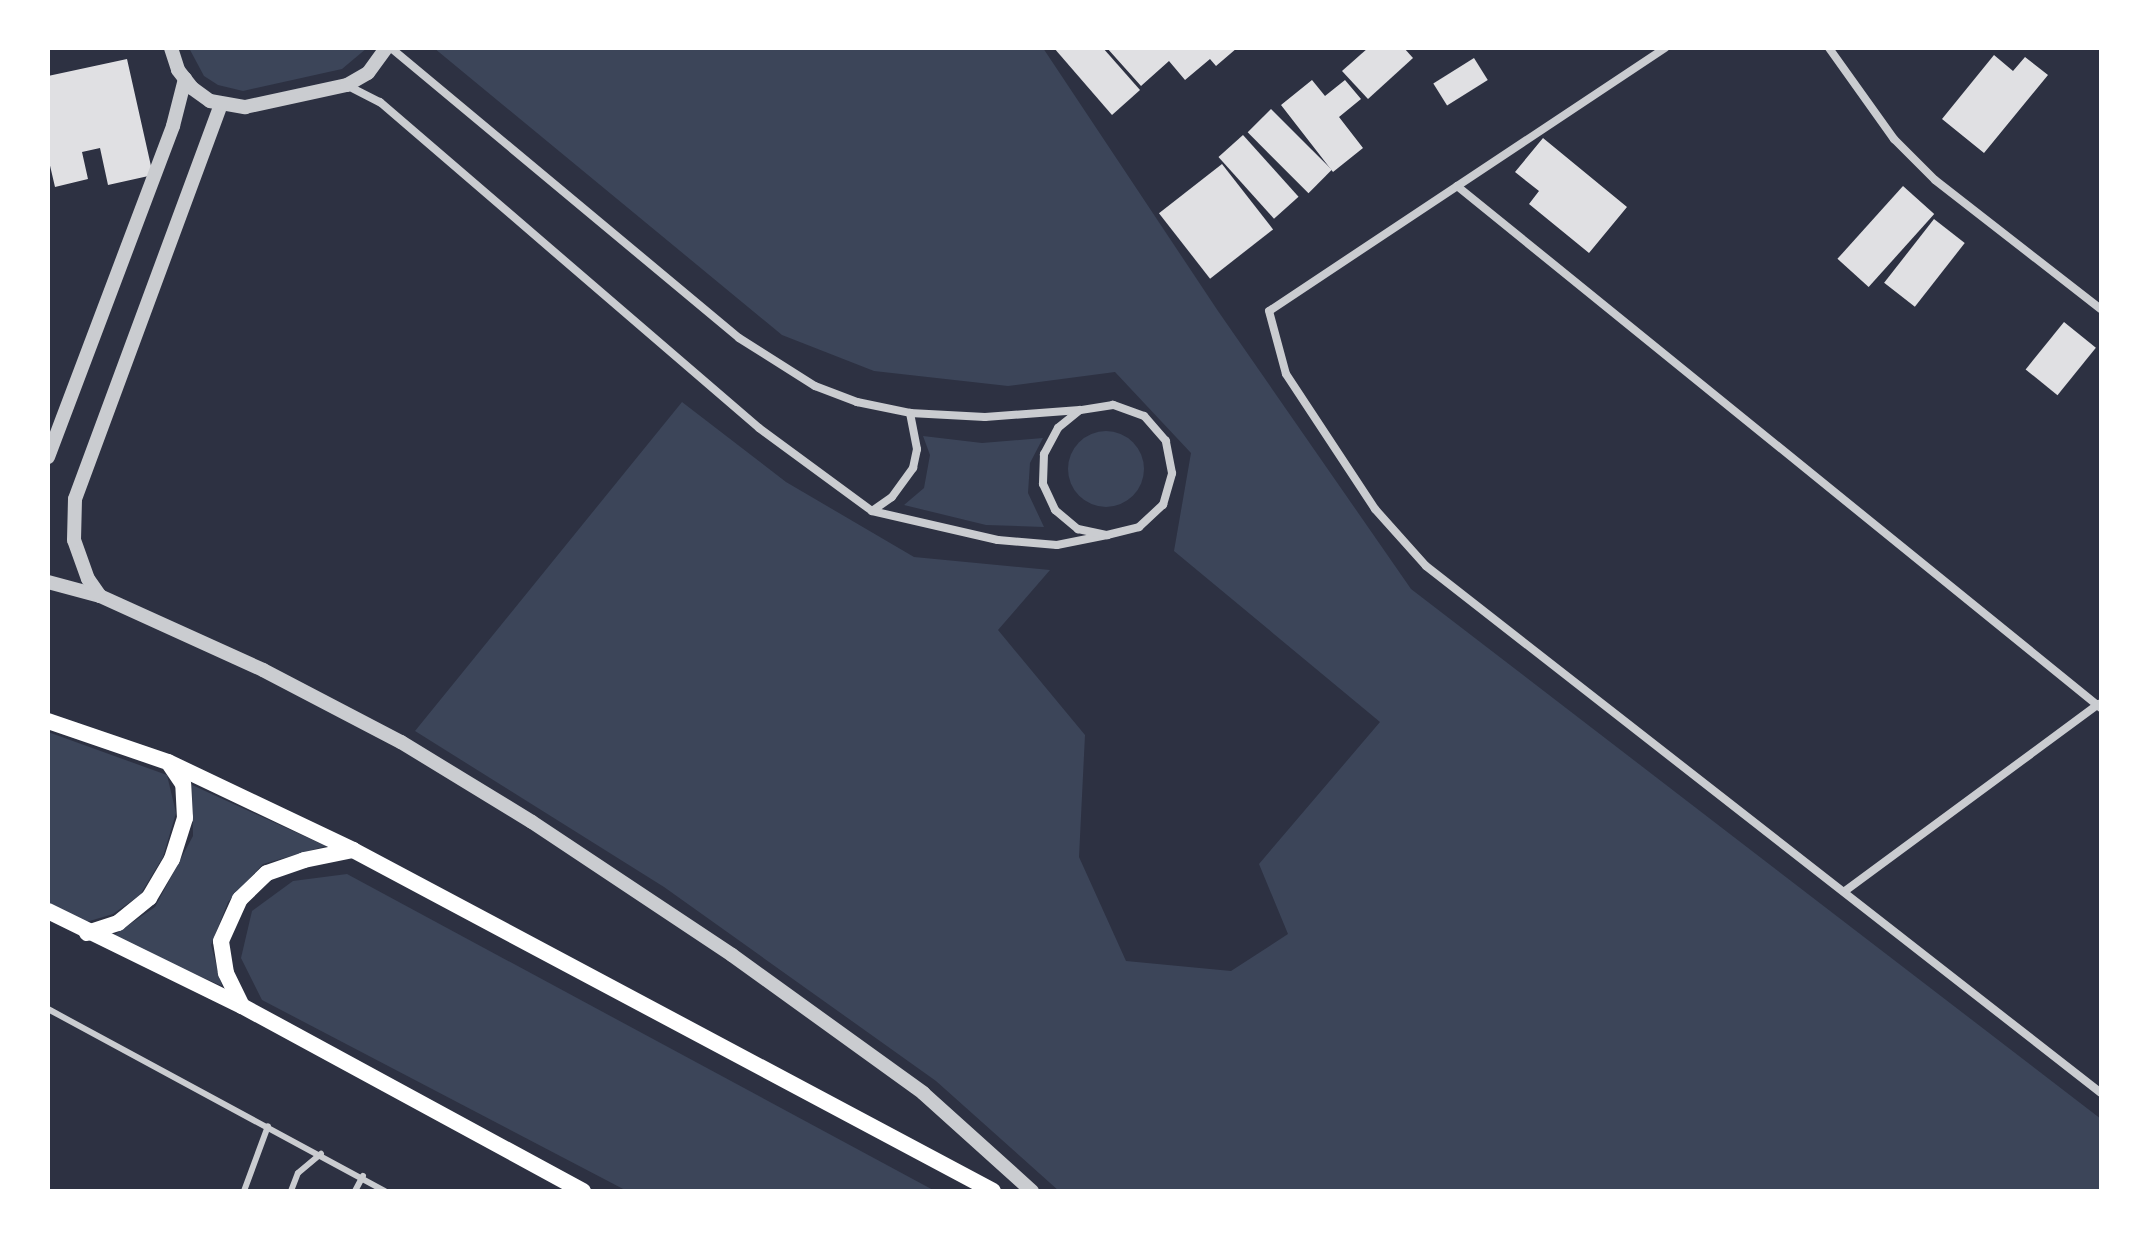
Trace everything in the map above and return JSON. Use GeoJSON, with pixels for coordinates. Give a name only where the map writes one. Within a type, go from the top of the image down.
{"type":"FeatureCollection","features":[{"type":"Feature","properties":{"kind":"main road"},"geometry":{"type":"LineString","coordinates":[[48,721],[168,762],[353,850],[993,1191]]}},
{"type":"Feature","properties":{"kind":"main road"},"geometry":{"type":"LineString","coordinates":[[87,933],[118,923],[149,898],[172,859],[185,818],[183,784],[168,762]]}},
{"type":"Feature","properties":{"kind":"main road"},"geometry":{"type":"LineString","coordinates":[[242,1006],[226,973],[221,941],[240,899],[267,873],[304,860],[353,850]]}},
{"type":"Feature","properties":{"kind":"main road"},"geometry":{"type":"LineString","coordinates":[[48,911],[87,933],[242,1006],[583,1191]]}},
{"type":"Feature","properties":{"kind":"street"},"geometry":{"type":"LineString","coordinates":[[171,48],[185,79],[201,95],[221,104],[245,107],[347,85],[368,73],[389,48],[739,338],[775,364],[815,386],[857,402],[910,413],[985,417],[1113,405],[1124,408],[1144,416],[1166,441],[1172,473],[1163,505],[1139,527],[1057,545],[998,540],[872,511],[759,428],[380,102],[347,85]]}},
{"type":"Feature","properties":{"kind":"street"},"geometry":{"type":"LineString","coordinates":[[1665,48],[1269,311],[1286,374],[1375,509],[1426,566],[2101,1093]]}},
{"type":"Feature","properties":{"kind":"street"},"geometry":{"type":"LineString","coordinates":[[1829,48],[1894,139],[1935,180],[2101,309]]}},
{"type":"Feature","properties":{"kind":"street"},"geometry":{"type":"LineString","coordinates":[[48,457],[173,126],[185,79]]}},
{"type":"Feature","properties":{"kind":"street"},"geometry":{"type":"LineString","coordinates":[[100,596],[88,579],[74,540],[75,499],[221,104]]}},
{"type":"Feature","properties":{"kind":"street"},"geometry":{"type":"LineString","coordinates":[[1457,186],[2100,705],[1845,891]]}},
{"type":"Feature","properties":{"kind":"street"},"geometry":{"type":"LineString","coordinates":[[1080,410],[1058,428],[1044,454],[1043,484],[1055,510],[1078,529],[1107,535]]}},
{"type":"Feature","properties":{"kind":"street"},"geometry":{"type":"LineString","coordinates":[[872,511],[892,497],[913,468],[916,431],[910,413]]}},
{"type":"Feature","properties":{"kind":"street"},"geometry":{"type":"LineString","coordinates":[[48,582],[100,596],[263,670],[401,742],[532,822],[732,955],[923,1093],[1032,1191]]}},
{"type":"Feature","properties":{"kind":"lane"},"geometry":{"type":"LineString","coordinates":[[48,1009],[363,1176],[385,1191]]}},
{"type":"Feature","properties":{"kind":"lane"},"geometry":{"type":"LineString","coordinates":[[244,1191],[268,1126]]}},
{"type":"Feature","properties":{"kind":"lane"},"geometry":{"type":"LineString","coordinates":[[291,1191],[298,1173],[321,1154]]}},
{"type":"Feature","properties":{"kind":"lane"},"geometry":{"type":"LineString","coordinates":[[355,1191],[363,1176]]}},
{"type":"Feature","properties":{"kind":"shaded area"},"geometry":{"type":"Polygon","coordinates":[[[189,48],[367,48],[342,69],[243,91],[218,85],[204,76],[189,48]]]}},
{"type":"Feature","properties":{"kind":"shaded area"},"geometry":{"type":"Polygon","coordinates":[[[434,48],[1043,48],[1218,311],[1411,589],[2101,1119],[2101,1191],[1059,1191],[936,1081],[664,887],[415,731],[682,402],[786,482],[914,557],[1050,570],[998,630],[1085,735],[1079,857],[1126,961],[1231,971],[1288,934],[1259,864],[1380,722],[1174,551],[1191,453],[1115,372],[1008,386],[874,371],[782,335],[434,48]]]}},
{"type":"Feature","properties":{"kind":"shaded area"},"geometry":{"type":"Polygon","coordinates":[[[1106,431],[1121,434],[1133,442],[1141,454],[1144,469],[1141,484],[1133,496],[1121,504],[1106,507],[1091,504],[1079,496],[1071,484],[1068,469],[1071,454],[1079,442],[1091,434],[1106,431]]]}},
{"type":"Feature","properties":{"kind":"shaded area"},"geometry":{"type":"Polygon","coordinates":[[[923,436],[982,443],[1043,438],[1030,463],[1028,493],[1044,527],[986,525],[904,505],[924,488],[930,455],[923,436]]]}},
{"type":"Feature","properties":{"kind":"shaded area"},"geometry":{"type":"Polygon","coordinates":[[[48,732],[167,775],[176,813],[163,857],[140,895],[113,914],[83,923],[48,903],[48,732]]]}},
{"type":"Feature","properties":{"kind":"shaded area"},"geometry":{"type":"Polygon","coordinates":[[[192,785],[326,846],[263,864],[228,902],[211,945],[222,986],[111,937],[155,907],[193,836],[192,785]]]}},
{"type":"Feature","properties":{"kind":"shaded area"},"geometry":{"type":"Polygon","coordinates":[[[347,874],[935,1191],[627,1191],[262,1000],[241,958],[252,911],[293,881],[347,874]]]}},
{"type":"Feature","properties":{"kind":"building"},"geometry":{"type":"Polygon","coordinates":[[[1054,48],[1103,48],[1140,90],[1112,115],[1054,48]]]}},
{"type":"Feature","properties":{"kind":"building"},"geometry":{"type":"Polygon","coordinates":[[[1107,48],[1237,48],[1216,66],[1210,59],[1185,80],[1169,61],[1141,86],[1107,48]]]}},
{"type":"Feature","properties":{"kind":"building"},"geometry":{"type":"Polygon","coordinates":[[[1368,48],[1404,48],[1413,58],[1368,99],[1342,71],[1368,48]]]}},
{"type":"Feature","properties":{"kind":"building"},"geometry":{"type":"Polygon","coordinates":[[[1994,55],[2013,71],[2025,57],[2048,75],[1984,153],[1942,119],[1994,55]]]}},
{"type":"Feature","properties":{"kind":"building"},"geometry":{"type":"Polygon","coordinates":[[[1474,58],[1488,80],[1447,105],[1433,83],[1474,58]]]}},
{"type":"Feature","properties":{"kind":"building"},"geometry":{"type":"Polygon","coordinates":[[[127,59],[153,175],[108,185],[100,148],[82,152],[88,179],[55,187],[48,157],[48,76],[127,59]]]}},
{"type":"Feature","properties":{"kind":"building"},"geometry":{"type":"Polygon","coordinates":[[[1312,80],[1325,96],[1345,80],[1361,99],[1339,117],[1363,148],[1333,172],[1281,105],[1312,80]]]}},
{"type":"Feature","properties":{"kind":"building"},"geometry":{"type":"Polygon","coordinates":[[[1271,109],[1332,170],[1308,193],[1248,132],[1271,109]]]}},
{"type":"Feature","properties":{"kind":"building"},"geometry":{"type":"Polygon","coordinates":[[[1243,135],[1299,197],[1274,219],[1218,157],[1243,135]]]}},
{"type":"Feature","properties":{"kind":"building"},"geometry":{"type":"Polygon","coordinates":[[[1543,138],[1627,207],[1589,253],[1529,204],[1539,191],[1515,172],[1543,138]]]}},
{"type":"Feature","properties":{"kind":"building"},"geometry":{"type":"Polygon","coordinates":[[[1222,164],[1273,229],[1210,279],[1159,213],[1222,164]]]}},
{"type":"Feature","properties":{"kind":"building"},"geometry":{"type":"Polygon","coordinates":[[[1903,186],[1934,214],[1869,287],[1837,259],[1903,186]]]}},
{"type":"Feature","properties":{"kind":"building"},"geometry":{"type":"Polygon","coordinates":[[[1934,219],[1965,243],[1915,307],[1884,283],[1934,219]]]}},
{"type":"Feature","properties":{"kind":"building"},"geometry":{"type":"Polygon","coordinates":[[[2064,322],[2096,348],[2057,395],[2026,369],[2064,322]]]}}]}
